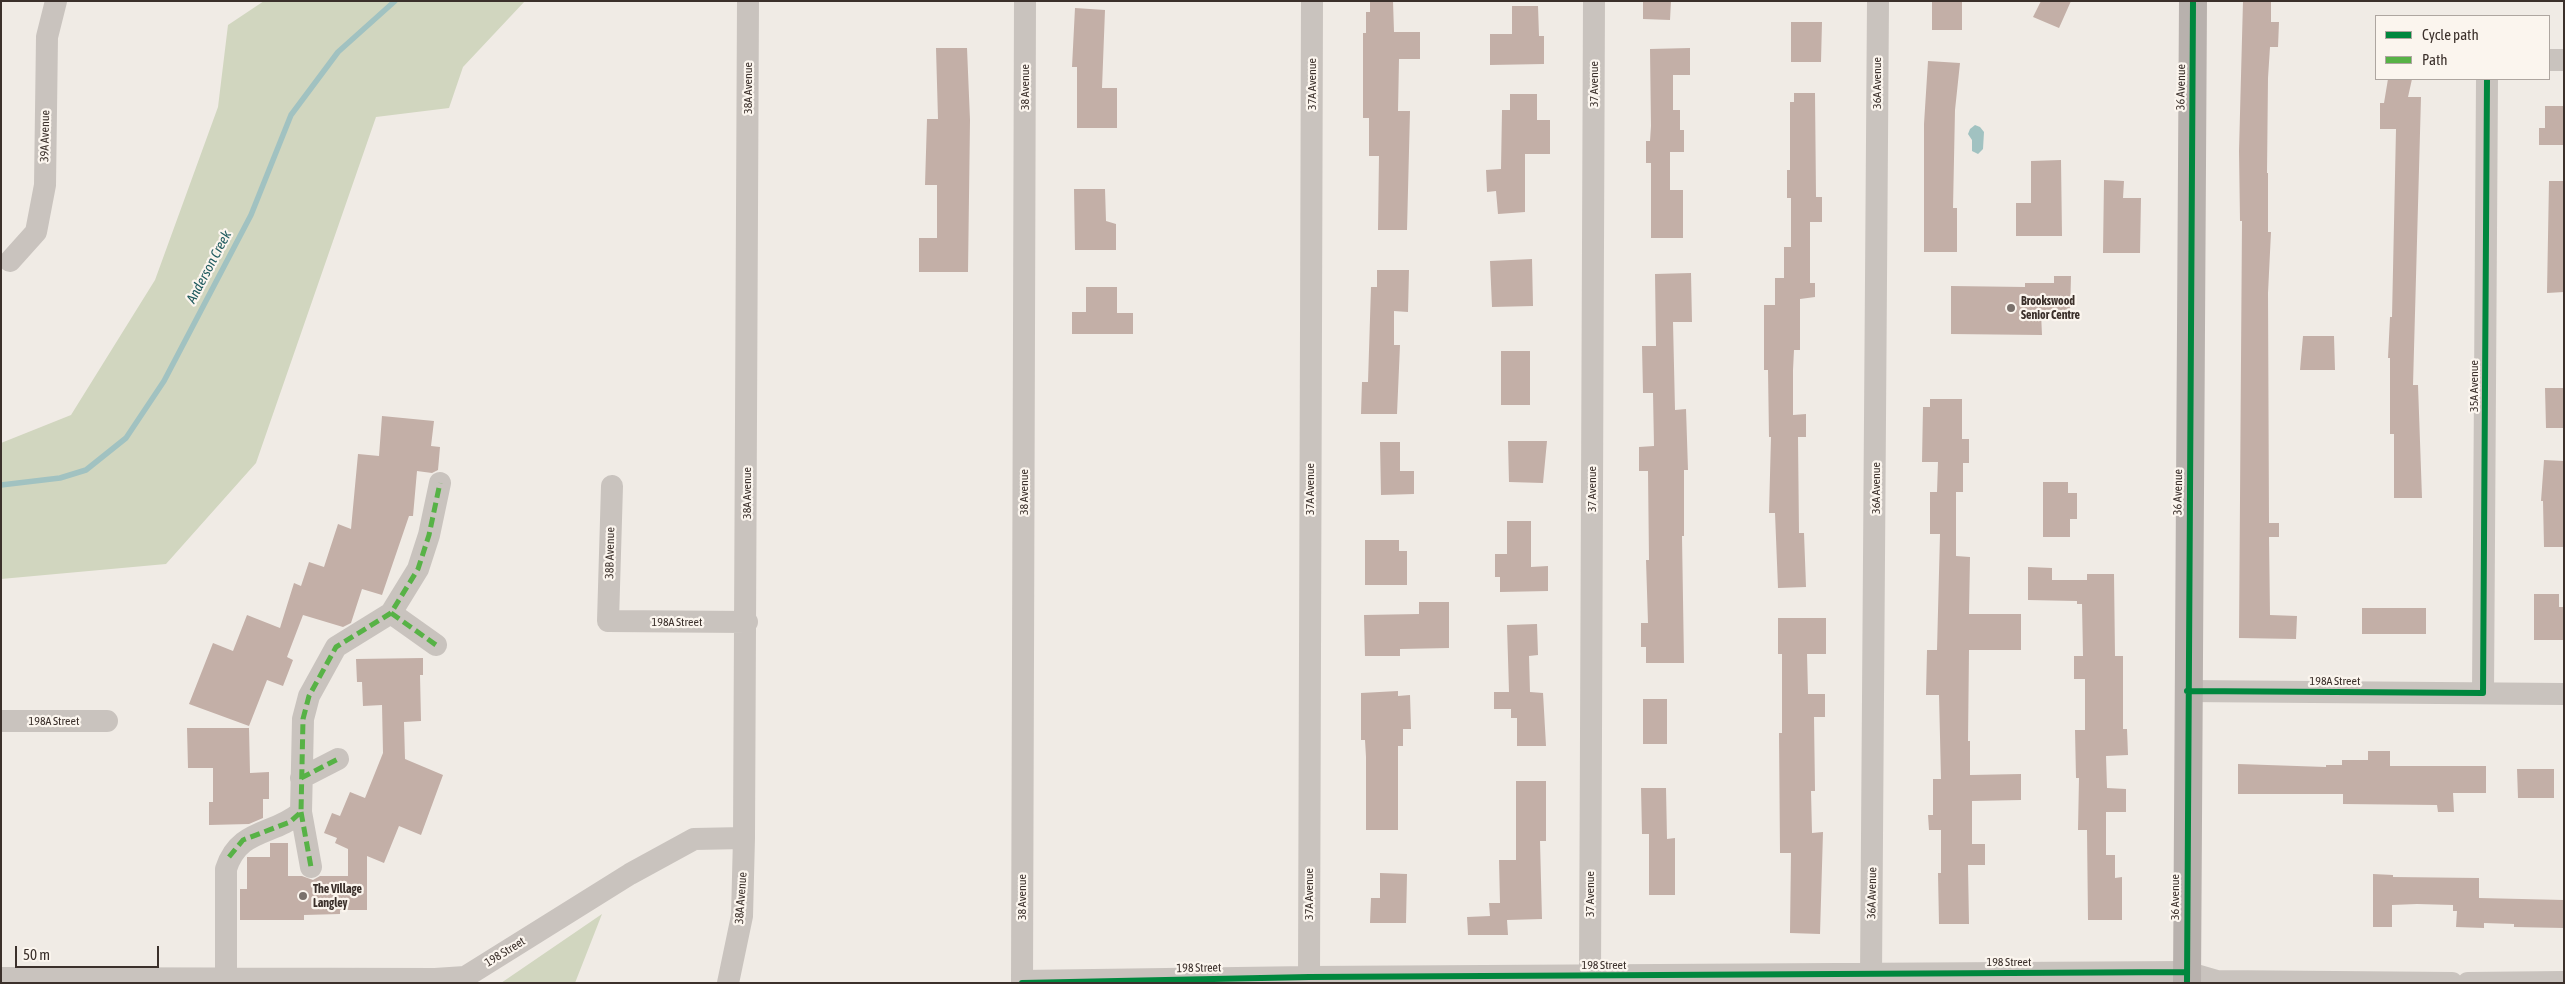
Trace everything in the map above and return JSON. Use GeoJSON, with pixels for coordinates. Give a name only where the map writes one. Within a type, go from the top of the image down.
{"type":"FeatureCollection","features":[{"type":"Feature","properties":{"kind":"main road","name":"36 Avenue"},"geometry":{"type":"LineString","coordinates":[[2187,978],[2187,691],[2193,1]]}},
{"type":"Feature","properties":{"kind":"street","name":"39A Avenue"},"geometry":{"type":"LineString","coordinates":[[10,261],[36,232],[43,195],[47,37],[56,1]]}},
{"type":"Feature","properties":{"kind":"street","name":"38A Avenue"},"geometry":{"type":"LineString","coordinates":[[728,983],[742,916],[744,838],[747,622],[748,1]]}},
{"type":"Feature","properties":{"kind":"street","name":"38 Avenue"},"geometry":{"type":"LineString","coordinates":[[1022,982],[1026,1]]}},
{"type":"Feature","properties":{"kind":"street","name":"37A Avenue"},"geometry":{"type":"LineString","coordinates":[[1309,977],[1312,1]]}},
{"type":"Feature","properties":{"kind":"street","name":"37 Avenue"},"geometry":{"type":"LineString","coordinates":[[1590,976],[1594,1]]}},
{"type":"Feature","properties":{"kind":"street","name":"36A Avenue"},"geometry":{"type":"LineString","coordinates":[[1871,975],[1878,1]]}},
{"type":"Feature","properties":{"kind":"street"},"geometry":{"type":"LineString","coordinates":[[2550,60],[2564,60]]}},
{"type":"Feature","properties":{"kind":"street","name":"35A Avenue"},"geometry":{"type":"LineString","coordinates":[[2483,693],[2487,80]]}},
{"type":"Feature","properties":{"kind":"street"},"geometry":{"type":"LineString","coordinates":[[311,867],[301,812],[303,719],[309,696],[336,647],[391,613],[418,569],[429,535],[440,483]]}},
{"type":"Feature","properties":{"kind":"street","name":"38B Avenue"},"geometry":{"type":"LineString","coordinates":[[608,621],[612,486]]}},
{"type":"Feature","properties":{"kind":"street"},"geometry":{"type":"LineString","coordinates":[[391,613],[436,644]]}},
{"type":"Feature","properties":{"kind":"street","name":"198A Street"},"geometry":{"type":"LineString","coordinates":[[608,621],[747,622]]}},
{"type":"Feature","properties":{"kind":"street","name":"198A Street"},"geometry":{"type":"LineString","coordinates":[[2187,691],[2564,694]]}},
{"type":"Feature","properties":{"kind":"street","name":"198A Street"},"geometry":{"type":"LineString","coordinates":[[1,722],[107,722]]}},
{"type":"Feature","properties":{"kind":"street"},"geometry":{"type":"LineString","coordinates":[[301,778],[338,759]]}},
{"type":"Feature","properties":{"kind":"street"},"geometry":{"type":"LineString","coordinates":[[226,979],[226,869],[230,857],[243,840],[290,822],[301,812]]}},
{"type":"Feature","properties":{"kind":"street","name":"198 Street"},"geometry":{"type":"LineString","coordinates":[[1,978],[435,979],[465,977],[630,874],[694,839],[744,838]]}},
{"type":"Feature","properties":{"kind":"street","name":"198 Street"},"geometry":{"type":"LineString","coordinates":[[1022,982],[1309,977],[1871,975],[2452,983]]}},
{"type":"Feature","properties":{"kind":"street"},"geometry":{"type":"LineString","coordinates":[[2468,983],[2564,982]]}},
{"type":"Feature","properties":{"kind":"green space"},"geometry":{"type":"Polygon","coordinates":[[[264,1],[525,1],[463,67],[449,108],[376,117],[256,463],[166,564],[1,579],[1,443],[71,415],[155,280],[218,107],[228,25],[264,1]]]}},
{"type":"Feature","properties":{"kind":"green space"},"geometry":{"type":"Polygon","coordinates":[[[602,914],[575,983],[501,983],[602,914]]]}},
{"type":"Feature","properties":{"kind":"water"},"geometry":{"type":"Polygon","coordinates":[[[1975,125],[1984,132],[1983,149],[1978,154],[1972,151],[1972,140],[1968,134],[1975,125]]]}},
{"type":"Feature","properties":{"kind":"building"},"geometry":{"type":"Polygon","coordinates":[[[1370,1],[1393,1],[1394,32],[1420,32],[1420,59],[1399,59],[1398,111],[1410,111],[1407,230],[1378,230],[1379,156],[1369,156],[1369,118],[1363,118],[1363,33],[1366,33],[1366,12],[1370,12],[1370,1]]]}},
{"type":"Feature","properties":{"kind":"building"},"geometry":{"type":"Polygon","coordinates":[[[1643,1],[1671,1],[1670,20],[1643,19],[1643,1]]]}},
{"type":"Feature","properties":{"kind":"building"},"geometry":{"type":"Polygon","coordinates":[[[1932,1],[1962,1],[1962,30],[1932,30],[1932,1]]]}},
{"type":"Feature","properties":{"kind":"building"},"geometry":{"type":"Polygon","coordinates":[[[2041,1],[2071,1],[2059,28],[2033,17],[2041,1]]]}},
{"type":"Feature","properties":{"kind":"building"},"geometry":{"type":"Polygon","coordinates":[[[2243,1],[2271,1],[2271,22],[2279,22],[2278,47],[2270,47],[2268,78],[2268,232],[2271,232],[2268,293],[2269,523],[2279,523],[2279,537],[2269,537],[2270,615],[2297,616],[2296,639],[2239,638],[2242,221],[2240,221],[2239,151],[2243,1]]]}},
{"type":"Feature","properties":{"kind":"building"},"geometry":{"type":"Polygon","coordinates":[[[1512,6],[1538,6],[1539,36],[1544,36],[1544,64],[1490,65],[1490,34],[1512,34],[1512,6]]]}},
{"type":"Feature","properties":{"kind":"building"},"geometry":{"type":"Polygon","coordinates":[[[1075,8],[1105,10],[1102,88],[1117,88],[1117,128],[1077,128],[1077,67],[1072,67],[1075,8]]]}},
{"type":"Feature","properties":{"kind":"building"},"geometry":{"type":"Polygon","coordinates":[[[1791,22],[1822,22],[1821,62],[1791,62],[1791,22]]]}},
{"type":"Feature","properties":{"kind":"building"},"geometry":{"type":"Polygon","coordinates":[[[936,48],[967,48],[970,120],[968,272],[919,272],[919,238],[937,238],[937,185],[925,185],[927,119],[938,119],[936,48]]]}},
{"type":"Feature","properties":{"kind":"building"},"geometry":{"type":"Polygon","coordinates":[[[1690,48],[1690,75],[1673,75],[1673,110],[1680,110],[1680,130],[1684,130],[1684,152],[1670,152],[1670,190],[1683,190],[1683,238],[1651,238],[1651,163],[1646,163],[1646,141],[1650,141],[1651,126],[1650,49],[1690,48]]]}},
{"type":"Feature","properties":{"kind":"building"},"geometry":{"type":"Polygon","coordinates":[[[1928,61],[1960,63],[1955,110],[1953,208],[1957,208],[1957,252],[1924,252],[1924,124],[1928,61]]]}},
{"type":"Feature","properties":{"kind":"building"},"geometry":{"type":"Polygon","coordinates":[[[2388,80],[2412,80],[2408,97],[2421,97],[2413,385],[2418,385],[2422,498],[2394,498],[2394,434],[2390,434],[2390,358],[2388,358],[2390,317],[2392,317],[2396,129],[2380,129],[2380,103],[2384,103],[2388,80]]]}},
{"type":"Feature","properties":{"kind":"building"},"geometry":{"type":"Polygon","coordinates":[[[1794,93],[1815,93],[1816,197],[1822,197],[1822,222],[1810,222],[1810,283],[1815,283],[1815,297],[1800,299],[1800,350],[1794,350],[1793,370],[1793,415],[1806,414],[1806,437],[1798,437],[1799,533],[1804,533],[1806,587],[1778,588],[1775,513],[1769,513],[1771,437],[1769,437],[1768,370],[1764,370],[1764,305],[1775,305],[1775,278],[1784,278],[1784,247],[1791,247],[1791,198],[1787,198],[1787,170],[1790,170],[1790,102],[1794,102],[1794,93]]]}},
{"type":"Feature","properties":{"kind":"building"},"geometry":{"type":"Polygon","coordinates":[[[1510,94],[1537,94],[1537,120],[1550,120],[1550,154],[1525,154],[1525,212],[1498,214],[1496,191],[1487,192],[1486,170],[1501,169],[1502,110],[1510,110],[1510,94]]]}},
{"type":"Feature","properties":{"kind":"building"},"geometry":{"type":"Polygon","coordinates":[[[2545,106],[2564,106],[2564,145],[2539,145],[2539,128],[2545,128],[2545,106]]]}},
{"type":"Feature","properties":{"kind":"building"},"geometry":{"type":"Polygon","coordinates":[[[2061,160],[2062,236],[2016,236],[2016,203],[2031,203],[2031,161],[2061,160]]]}},
{"type":"Feature","properties":{"kind":"building"},"geometry":{"type":"Polygon","coordinates":[[[2104,180],[2124,181],[2123,198],[2141,198],[2140,253],[2103,253],[2104,180]]]}},
{"type":"Feature","properties":{"kind":"building"},"geometry":{"type":"Polygon","coordinates":[[[2549,181],[2564,181],[2564,292],[2547,293],[2549,181]]]}},
{"type":"Feature","properties":{"kind":"building"},"geometry":{"type":"Polygon","coordinates":[[[1074,189],[1105,189],[1106,221],[1116,224],[1116,250],[1075,250],[1074,189]]]}},
{"type":"Feature","properties":{"kind":"building"},"geometry":{"type":"Polygon","coordinates":[[[1532,259],[1533,306],[1492,307],[1490,261],[1532,259]]]}},
{"type":"Feature","properties":{"kind":"building"},"geometry":{"type":"Polygon","coordinates":[[[1377,270],[1409,270],[1408,312],[1394,311],[1394,345],[1400,345],[1397,414],[1361,414],[1362,382],[1368,382],[1371,287],[1377,287],[1377,270]]]}},
{"type":"Feature","properties":{"kind":"building"},"geometry":{"type":"Polygon","coordinates":[[[1691,273],[1692,322],[1673,322],[1675,410],[1686,409],[1688,470],[1684,470],[1684,536],[1682,536],[1684,663],[1646,663],[1646,647],[1641,647],[1641,623],[1648,623],[1646,560],[1649,560],[1648,471],[1639,471],[1639,447],[1654,446],[1653,393],[1643,393],[1642,346],[1656,346],[1655,274],[1691,273]]]}},
{"type":"Feature","properties":{"kind":"building","name":"Brookswood Senior Centre"},"geometry":{"type":"Polygon","coordinates":[[[2054,276],[2071,276],[2070,314],[2041,313],[2042,335],[1951,334],[1951,286],[2025,287],[2025,283],[2054,283],[2054,276]]]}},
{"type":"Feature","properties":{"kind":"building"},"geometry":{"type":"Polygon","coordinates":[[[1086,287],[1117,287],[1117,313],[1133,313],[1133,334],[1072,334],[1072,312],[1086,312],[1086,287]]]}},
{"type":"Feature","properties":{"kind":"building"},"geometry":{"type":"Polygon","coordinates":[[[2303,336],[2334,336],[2335,370],[2300,370],[2303,336]]]}},
{"type":"Feature","properties":{"kind":"building"},"geometry":{"type":"Polygon","coordinates":[[[1501,351],[1530,351],[1530,405],[1501,405],[1501,351]]]}},
{"type":"Feature","properties":{"kind":"building"},"geometry":{"type":"Polygon","coordinates":[[[2545,388],[2564,388],[2564,428],[2546,428],[2545,388]]]}},
{"type":"Feature","properties":{"kind":"building"},"geometry":{"type":"Polygon","coordinates":[[[1930,399],[1962,399],[1962,439],[1969,439],[1969,463],[1963,463],[1963,492],[1956,492],[1956,556],[1970,557],[1969,614],[2021,614],[2021,650],[1969,650],[1968,741],[1970,741],[1970,775],[2021,774],[2021,800],[1972,801],[1972,844],[1985,844],[1985,865],[1968,865],[1969,924],[1939,924],[1938,873],[1941,873],[1941,830],[1929,830],[1928,815],[1933,815],[1933,779],[1941,779],[1939,695],[1926,695],[1927,650],[1937,650],[1940,534],[1930,534],[1930,492],[1937,492],[1938,462],[1922,462],[1923,407],[1930,407],[1930,399]]]}},
{"type":"Feature","properties":{"kind":"building"},"geometry":{"type":"Polygon","coordinates":[[[382,416],[434,421],[431,446],[440,447],[438,470],[432,473],[417,471],[413,516],[409,516],[382,595],[362,589],[351,623],[343,627],[303,615],[287,657],[293,660],[283,686],[267,680],[249,726],[189,704],[213,643],[233,651],[247,615],[280,628],[294,583],[301,586],[309,562],[324,567],[338,524],[351,529],[358,454],[379,456],[382,416]]]}},
{"type":"Feature","properties":{"kind":"building"},"geometry":{"type":"Polygon","coordinates":[[[1508,441],[1547,441],[1543,483],[1509,482],[1508,441]]]}},
{"type":"Feature","properties":{"kind":"building"},"geometry":{"type":"Polygon","coordinates":[[[1380,442],[1400,442],[1400,471],[1414,471],[1414,494],[1381,495],[1380,442]]]}},
{"type":"Feature","properties":{"kind":"building"},"geometry":{"type":"Polygon","coordinates":[[[2544,460],[2564,461],[2564,547],[2544,547],[2543,501],[2541,501],[2544,460]]]}},
{"type":"Feature","properties":{"kind":"building"},"geometry":{"type":"Polygon","coordinates":[[[2043,482],[2068,482],[2068,493],[2077,493],[2077,519],[2070,519],[2070,537],[2043,537],[2043,482]]]}},
{"type":"Feature","properties":{"kind":"building"},"geometry":{"type":"Polygon","coordinates":[[[1507,521],[1531,521],[1531,567],[1548,566],[1548,591],[1500,592],[1500,577],[1495,577],[1495,554],[1507,554],[1507,521]]]}},
{"type":"Feature","properties":{"kind":"building"},"geometry":{"type":"Polygon","coordinates":[[[1365,540],[1399,540],[1399,551],[1407,551],[1407,585],[1365,585],[1365,540]]]}},
{"type":"Feature","properties":{"kind":"building"},"geometry":{"type":"Polygon","coordinates":[[[2028,567],[2052,568],[2052,580],[2087,580],[2087,574],[2114,574],[2115,656],[2123,656],[2123,729],[2127,729],[2128,755],[2106,756],[2107,788],[2126,789],[2126,812],[2106,812],[2106,855],[2115,855],[2115,878],[2122,877],[2122,920],[2088,920],[2087,830],[2078,830],[2079,778],[2076,778],[2075,730],[2085,730],[2085,679],[2074,679],[2074,656],[2083,656],[2082,604],[2077,604],[2077,601],[2028,600],[2028,567]]]}},
{"type":"Feature","properties":{"kind":"building"},"geometry":{"type":"Polygon","coordinates":[[[2534,594],[2559,594],[2559,607],[2564,607],[2564,640],[2534,640],[2534,594]]]}},
{"type":"Feature","properties":{"kind":"building"},"geometry":{"type":"Polygon","coordinates":[[[1419,602],[1449,602],[1449,648],[1400,649],[1400,656],[1365,656],[1364,615],[1419,614],[1419,602]]]}},
{"type":"Feature","properties":{"kind":"building"},"geometry":{"type":"Polygon","coordinates":[[[2362,608],[2426,608],[2426,634],[2362,634],[2362,608]]]}},
{"type":"Feature","properties":{"kind":"building"},"geometry":{"type":"Polygon","coordinates":[[[1778,618],[1826,618],[1826,654],[1807,654],[1808,694],[1825,694],[1825,717],[1814,717],[1815,791],[1811,791],[1812,833],[1823,832],[1820,934],[1790,933],[1791,853],[1780,853],[1779,733],[1782,733],[1782,654],[1778,654],[1778,618]]]}},
{"type":"Feature","properties":{"kind":"building"},"geometry":{"type":"Polygon","coordinates":[[[1537,624],[1538,655],[1529,656],[1530,692],[1543,693],[1546,746],[1517,746],[1517,718],[1511,718],[1511,709],[1494,709],[1494,692],[1509,692],[1507,625],[1537,624]]]}},
{"type":"Feature","properties":{"kind":"building"},"geometry":{"type":"Polygon","coordinates":[[[423,658],[423,675],[420,675],[421,721],[404,722],[405,759],[443,775],[421,835],[399,826],[384,863],[367,856],[367,910],[340,910],[340,914],[304,915],[304,920],[240,920],[240,889],[247,889],[247,857],[270,857],[270,843],[288,843],[288,876],[302,876],[313,880],[320,876],[348,876],[348,849],[335,843],[337,838],[324,833],[332,813],[340,816],[350,792],[365,798],[383,753],[382,705],[363,706],[362,682],[357,682],[356,659],[423,658]]]}},
{"type":"Feature","properties":{"kind":"building"},"geometry":{"type":"Polygon","coordinates":[[[1398,691],[1398,696],[1410,695],[1411,729],[1403,729],[1403,746],[1398,746],[1398,830],[1366,830],[1366,757],[1365,740],[1361,740],[1361,693],[1398,691]]]}},
{"type":"Feature","properties":{"kind":"building"},"geometry":{"type":"Polygon","coordinates":[[[1643,699],[1667,699],[1667,744],[1643,744],[1643,699]]]}},
{"type":"Feature","properties":{"kind":"building"},"geometry":{"type":"Polygon","coordinates":[[[187,728],[249,728],[250,773],[269,772],[269,799],[263,799],[263,818],[249,824],[209,825],[209,802],[213,802],[213,768],[188,768],[187,728]]]}},
{"type":"Feature","properties":{"kind":"building"},"geometry":{"type":"Polygon","coordinates":[[[2368,751],[2390,751],[2390,766],[2486,766],[2486,793],[2453,793],[2454,812],[2438,812],[2437,805],[2343,804],[2343,794],[2238,794],[2238,764],[2326,767],[2326,765],[2342,765],[2342,760],[2368,760],[2368,751]]]}},
{"type":"Feature","properties":{"kind":"building"},"geometry":{"type":"Polygon","coordinates":[[[2517,769],[2554,769],[2554,798],[2518,798],[2517,769]]]}},
{"type":"Feature","properties":{"kind":"building"},"geometry":{"type":"Polygon","coordinates":[[[1516,781],[1546,781],[1546,841],[1540,841],[1542,919],[1507,920],[1508,935],[1468,935],[1467,917],[1490,916],[1489,903],[1500,903],[1499,860],[1516,860],[1516,781]]]}},
{"type":"Feature","properties":{"kind":"building"},"geometry":{"type":"Polygon","coordinates":[[[1641,788],[1666,788],[1667,839],[1675,838],[1675,895],[1649,895],[1649,834],[1642,834],[1641,788]]]}},
{"type":"Feature","properties":{"kind":"building"},"geometry":{"type":"Polygon","coordinates":[[[1380,873],[1407,874],[1406,923],[1370,923],[1371,898],[1380,898],[1380,873]]]}},
{"type":"Feature","properties":{"kind":"building"},"geometry":{"type":"Polygon","coordinates":[[[2373,874],[2393,875],[2393,877],[2479,878],[2479,898],[2564,900],[2564,928],[2514,927],[2514,924],[2484,923],[2484,928],[2456,927],[2457,911],[2453,911],[2453,905],[2417,904],[2392,905],[2392,927],[2373,927],[2373,874]]]}},
{"type":"Feature","properties":{"kind":"waterway","name":"Anderson Creek"},"geometry":{"type":"LineString","coordinates":[[1,485],[60,478],[86,470],[126,438],[164,381],[251,215],[291,115],[338,52],[395,1]]}},
{"type":"Feature","properties":{"kind":"marked path"},"geometry":{"type":"LineString","coordinates":[[229,857],[243,840],[290,822],[301,812],[303,719],[309,696],[336,647],[391,613],[418,569],[429,535],[440,483]]}},
{"type":"Feature","properties":{"kind":"marked path"},"geometry":{"type":"LineString","coordinates":[[391,613],[436,645]]}},
{"type":"Feature","properties":{"kind":"marked path"},"geometry":{"type":"LineString","coordinates":[[301,778],[338,759]]}},
{"type":"Feature","properties":{"kind":"marked path"},"geometry":{"type":"LineString","coordinates":[[301,812],[311,867]]}},
{"type":"Feature","properties":{"kind":"cycle path"},"geometry":{"type":"LineString","coordinates":[[2187,983],[2193,1]]}},
{"type":"Feature","properties":{"kind":"cycle path"},"geometry":{"type":"LineString","coordinates":[[2187,691],[2483,693],[2487,80]]}},
{"type":"Feature","properties":{"kind":"cycle path"},"geometry":{"type":"LineString","coordinates":[[1022,983],[1309,977],[2186,972]]}},
{"type":"Feature","properties":{"kind":"place","name":"Brookswood Senior Centre"},"geometry":{"type":"Point","coordinates":[2011,308]}},
{"type":"Feature","properties":{"kind":"place","name":"The Village Langley"},"geometry":{"type":"Point","coordinates":[303,896]}}]}
